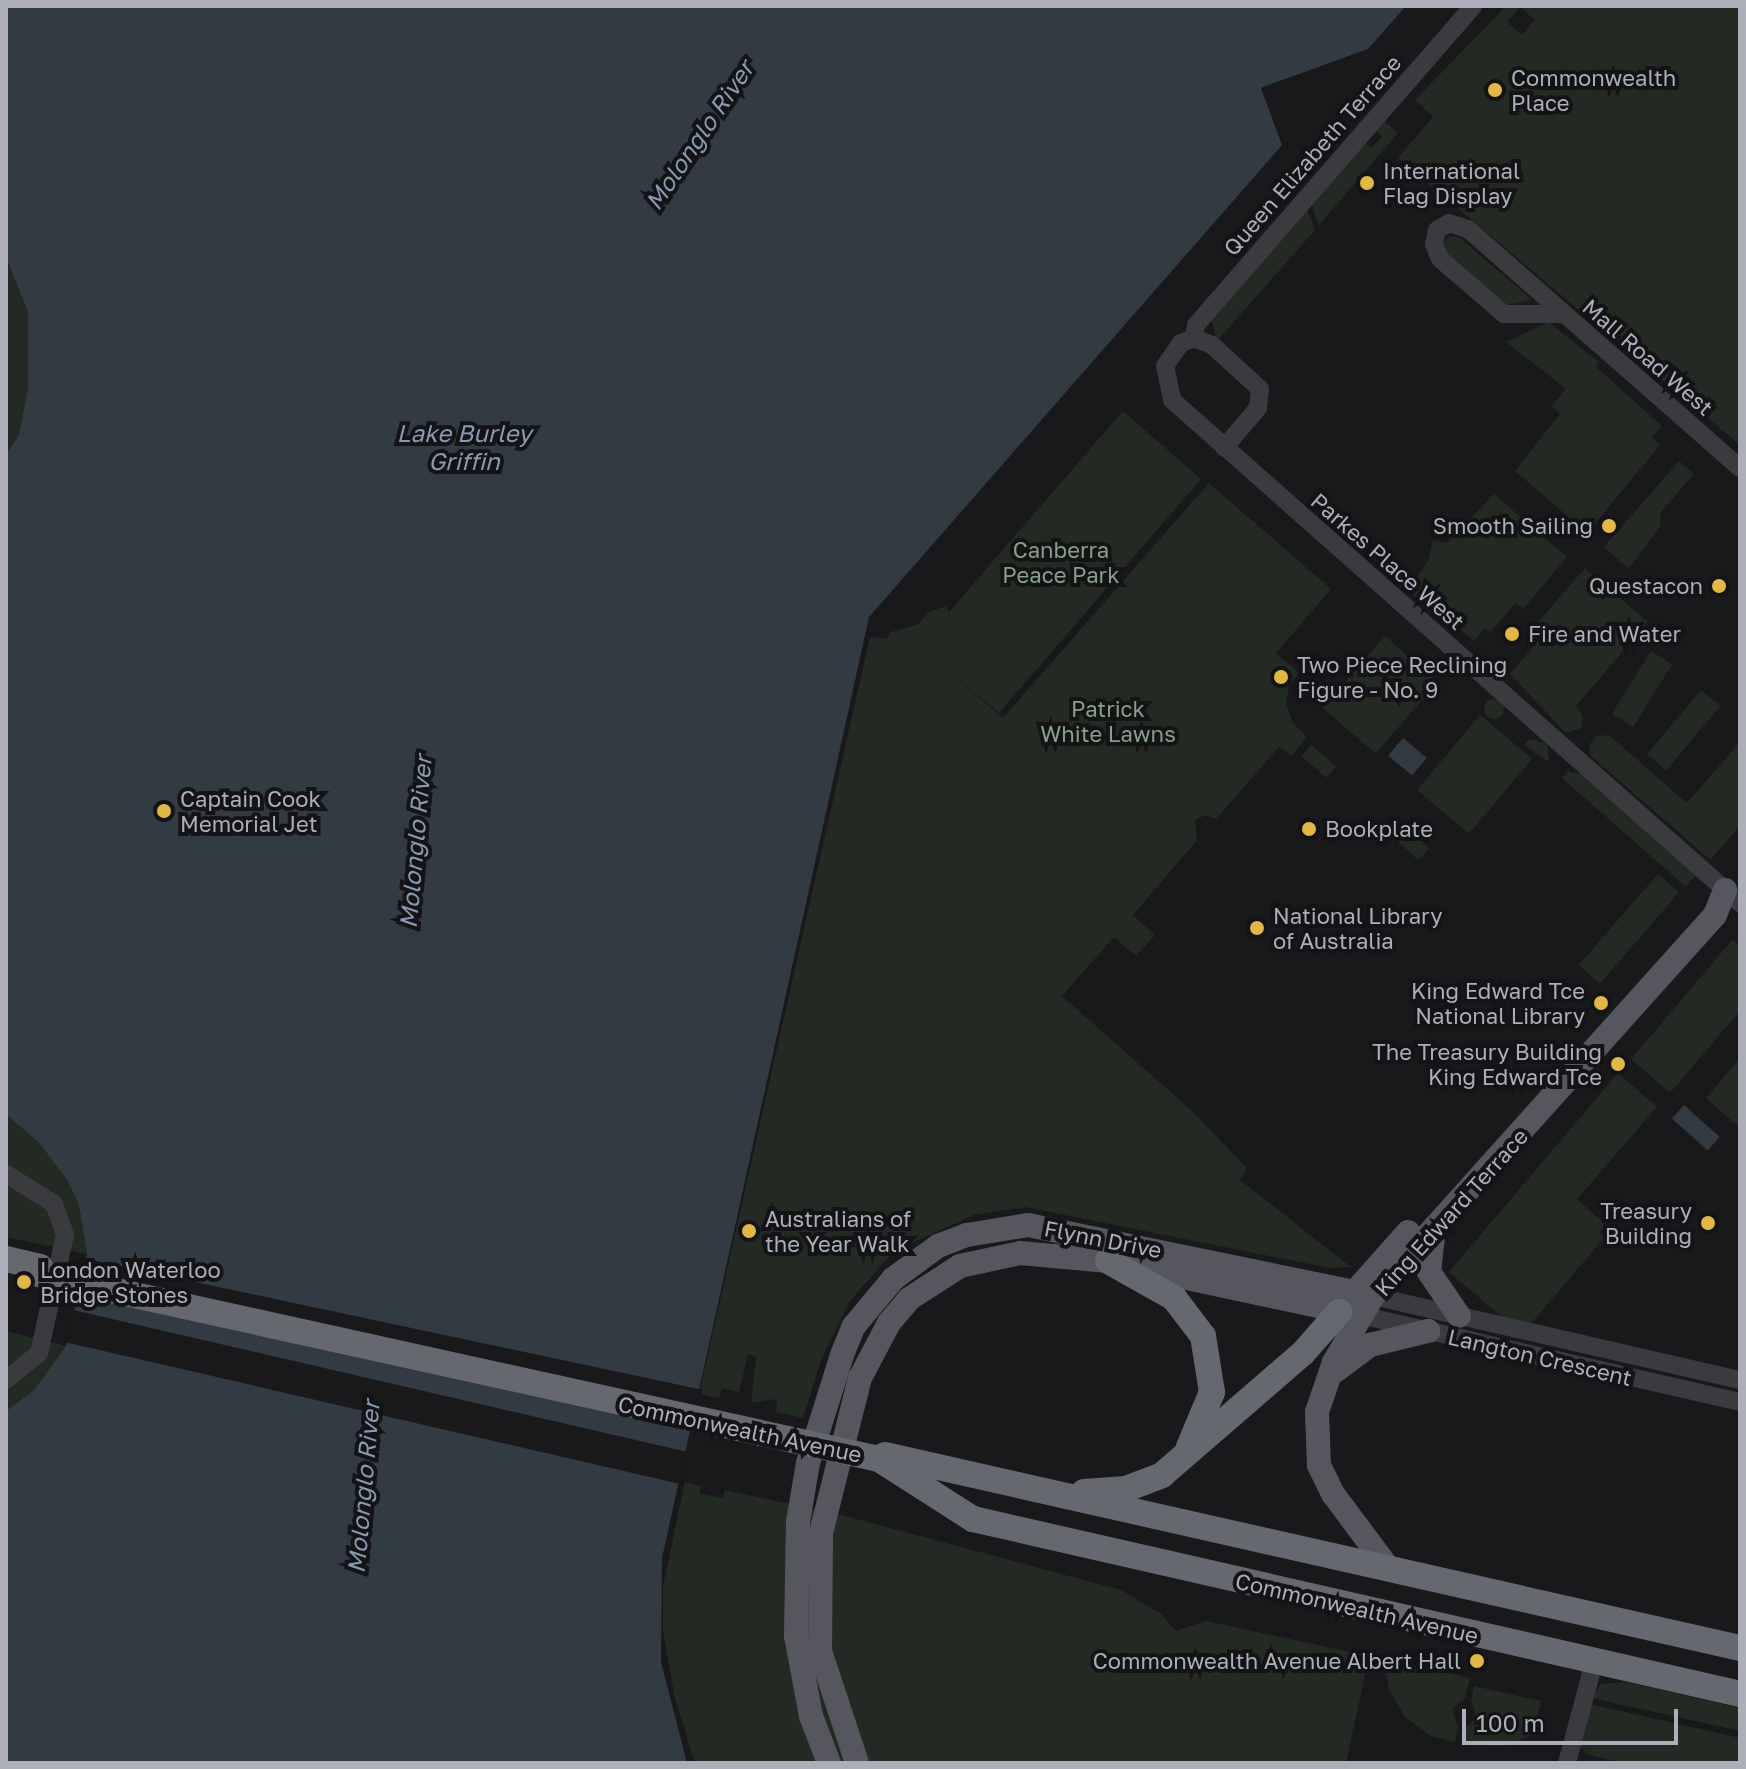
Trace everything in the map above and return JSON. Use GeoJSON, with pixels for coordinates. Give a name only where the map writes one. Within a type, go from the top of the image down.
{"type":"FeatureCollection","features":[{"type":"Feature","properties":{"kind":"highway","name":"Commonwealth Avenue"},"geometry":{"type":"LineString","coordinates":[[6,1259],[40,1270],[1740,1648]]}},
{"type":"Feature","properties":{"kind":"highway"},"geometry":{"type":"LineString","coordinates":[[1108,1261],[1174,1298],[1197,1324],[1209,1350],[1212,1392],[1207,1412],[1181,1460]]}},
{"type":"Feature","properties":{"kind":"highway","name":"Commonwealth Avenue"},"geometry":{"type":"LineString","coordinates":[[6,1267],[40,1270],[771,1429],[880,1456],[973,1519],[1740,1694]]}},
{"type":"Feature","properties":{"kind":"highway"},"geometry":{"type":"LineString","coordinates":[[1057,1494],[1133,1487],[1181,1460],[1357,1304]]}},
{"type":"Feature","properties":{"kind":"main road","name":"King Edward Terrace"},"geometry":{"type":"LineString","coordinates":[[1357,1304],[1434,1228],[1735,889]]}},
{"type":"Feature","properties":{"kind":"main road","name":"King Edward Terrace"},"geometry":{"type":"LineString","coordinates":[[1389,1569],[1322,1475],[1315,1426],[1327,1377],[1357,1304],[1735,889]]}},
{"type":"Feature","properties":{"kind":"main road","name":"Flynn Drive"},"geometry":{"type":"LineString","coordinates":[[829,1763],[811,1716],[796,1636],[798,1522],[808,1463],[842,1355],[854,1326],[893,1279],[938,1246],[981,1231],[1028,1225],[1357,1304]]}},
{"type":"Feature","properties":{"kind":"main road"},"geometry":{"type":"LineString","coordinates":[[1434,1228],[1429,1272],[1459,1316]]}},
{"type":"Feature","properties":{"kind":"main road","name":"Flynn Drive"},"geometry":{"type":"LineString","coordinates":[[857,1763],[820,1651],[819,1595],[824,1520],[860,1378],[889,1323],[909,1299],[960,1266],[1020,1253],[1108,1261],[1357,1304]]}},
{"type":"Feature","properties":{"kind":"main road"},"geometry":{"type":"LineString","coordinates":[[1327,1377],[1367,1346],[1428,1331]]}},
{"type":"Feature","properties":{"kind":"street","name":"Queen Elizabeth Terrace"},"geometry":{"type":"LineString","coordinates":[[1194,338],[1196,325],[1473,6]]}},
{"type":"Feature","properties":{"kind":"street","name":"Mall Road West"},"geometry":{"type":"LineString","coordinates":[[1560,314],[1504,314],[1440,259],[1434,244],[1437,230],[1449,223],[1465,226],[1560,314],[1740,468]]}},
{"type":"Feature","properties":{"kind":"street"},"geometry":{"type":"LineString","coordinates":[[1194,338],[1212,345],[1260,389],[1258,408],[1224,448]]}},
{"type":"Feature","properties":{"kind":"street","name":"Parkes Place West"},"geometry":{"type":"LineString","coordinates":[[1194,338],[1170,354],[1163,378],[1166,390],[1224,448],[1735,889]]}},
{"type":"Feature","properties":{"kind":"street"},"geometry":{"type":"LineString","coordinates":[[6,1174],[54,1204],[65,1235],[39,1353],[6,1380]]}},
{"type":"Feature","properties":{"kind":"street","name":"Langton Crescent"},"geometry":{"type":"LineString","coordinates":[[1357,1304],[1459,1316],[1740,1380]]}},
{"type":"Feature","properties":{"kind":"street","name":"Langton Crescent"},"geometry":{"type":"LineString","coordinates":[[1357,1304],[1428,1331],[1635,1378],[1736,1397]]}},
{"type":"Feature","properties":{"kind":"street"},"geometry":{"type":"LineString","coordinates":[[1635,1378],[1641,1358]]}},
{"type":"Feature","properties":{"kind":"street"},"geometry":{"type":"LineString","coordinates":[[1568,1763],[1594,1662]]}},
{"type":"Feature","properties":{"kind":"green space"},"geometry":{"type":"Polygon","coordinates":[[[1506,6],[1740,6],[1740,445],[1398,158],[1433,117],[1415,100],[1506,6]],[[1520,7],[1507,22],[1522,35],[1535,20],[1520,7]]]}},
{"type":"Feature","properties":{"kind":"green space"},"geometry":{"type":"Polygon","coordinates":[[[1384,121],[1398,133],[1319,225],[1311,204],[1364,142],[1372,148],[1382,136],[1376,130],[1384,121]]]}},
{"type":"Feature","properties":{"kind":"green space"},"geometry":{"type":"Polygon","coordinates":[[[1306,207],[1315,230],[1217,341],[1211,319],[1306,207]]]}},
{"type":"Feature","properties":{"kind":"green space"},"geometry":{"type":"Polygon","coordinates":[[[1449,236],[1459,237],[1532,300],[1506,305],[1447,254],[1444,242],[1449,236]]]}},
{"type":"Feature","properties":{"kind":"green space"},"geometry":{"type":"Polygon","coordinates":[[[6,257],[28,312],[28,387],[19,436],[6,455],[6,257]]]}},
{"type":"Feature","properties":{"kind":"green space"},"geometry":{"type":"Polygon","coordinates":[[[1548,322],[1599,362],[1596,367],[1662,426],[1652,437],[1660,445],[1587,533],[1515,471],[1560,414],[1552,406],[1566,389],[1506,342],[1548,322]]]}},
{"type":"Feature","properties":{"kind":"green space"},"geometry":{"type":"Polygon","coordinates":[[[1123,411],[1201,479],[999,713],[947,670],[1003,718],[1209,483],[1331,589],[1276,653],[1299,673],[1289,685],[1286,704],[1293,723],[1307,737],[1291,756],[1279,747],[1216,819],[1206,815],[1195,820],[1197,840],[1133,915],[1155,935],[1136,956],[1114,937],[1062,996],[1192,1111],[1247,1168],[1240,1180],[1351,1267],[1330,1268],[1025,1207],[974,1215],[894,1251],[849,1302],[821,1360],[803,1418],[776,1412],[777,1399],[751,1403],[756,1357],[748,1354],[739,1392],[722,1388],[719,1398],[699,1394],[870,637],[887,639],[891,632],[917,625],[929,612],[946,606],[949,612],[1123,411]]]}},
{"type":"Feature","properties":{"kind":"green space"},"geometry":{"type":"Polygon","coordinates":[[[1679,461],[1694,474],[1661,512],[1660,527],[1629,569],[1604,547],[1679,461]]]}},
{"type":"Feature","properties":{"kind":"green space"},"geometry":{"type":"Polygon","coordinates":[[[1494,494],[1567,557],[1523,609],[1516,603],[1490,632],[1485,628],[1474,641],[1443,615],[1431,615],[1409,589],[1428,561],[1433,540],[1447,543],[1494,494]]]}},
{"type":"Feature","properties":{"kind":"green space"},"geometry":{"type":"Polygon","coordinates":[[[1585,568],[1648,622],[1576,706],[1583,717],[1581,728],[1566,733],[1510,674],[1547,631],[1538,622],[1585,568]]]}},
{"type":"Feature","properties":{"kind":"green space"},"geometry":{"type":"Polygon","coordinates":[[[1385,636],[1438,682],[1376,754],[1323,708],[1385,636]]]}},
{"type":"Feature","properties":{"kind":"green space"},"geometry":{"type":"Polygon","coordinates":[[[1651,651],[1672,664],[1633,727],[1612,714],[1651,651]]]}},
{"type":"Feature","properties":{"kind":"green space"},"geometry":{"type":"Polygon","coordinates":[[[1701,690],[1720,706],[1666,770],[1647,754],[1701,690]]]}},
{"type":"Feature","properties":{"kind":"green space"},"geometry":{"type":"Polygon","coordinates":[[[1494,699],[1501,702],[1504,709],[1501,716],[1494,719],[1487,716],[1484,709],[1487,702],[1494,699]]]}},
{"type":"Feature","properties":{"kind":"green space"},"geometry":{"type":"Polygon","coordinates":[[[1480,715],[1532,759],[1469,834],[1417,790],[1480,715]]]}},
{"type":"Feature","properties":{"kind":"green space"},"geometry":{"type":"Polygon","coordinates":[[[1597,735],[1610,736],[1687,803],[1740,742],[1740,826],[1711,859],[1707,857],[1591,756],[1589,745],[1597,735]]]}},
{"type":"Feature","properties":{"kind":"green space"},"geometry":{"type":"Polygon","coordinates":[[[1530,739],[1547,744],[1549,762],[1524,745],[1530,739]]]}},
{"type":"Feature","properties":{"kind":"green space"},"geometry":{"type":"Polygon","coordinates":[[[1311,745],[1336,766],[1327,778],[1301,756],[1311,745]]]}},
{"type":"Feature","properties":{"kind":"green space"},"geometry":{"type":"Polygon","coordinates":[[[1568,771],[1582,774],[1696,875],[1686,887],[1562,778],[1568,771]]]}},
{"type":"Feature","properties":{"kind":"green space"},"geometry":{"type":"Polygon","coordinates":[[[1405,826],[1429,849],[1418,860],[1394,838],[1405,826]]]}},
{"type":"Feature","properties":{"kind":"green space"},"geometry":{"type":"Polygon","coordinates":[[[1658,874],[1679,892],[1600,984],[1579,965],[1658,874]]]}},
{"type":"Feature","properties":{"kind":"green space"},"geometry":{"type":"Polygon","coordinates":[[[1733,939],[1740,946],[1740,1011],[1670,1093],[1631,1059],[1733,939]]]}},
{"type":"Feature","properties":{"kind":"green space"},"geometry":{"type":"Polygon","coordinates":[[[1740,1058],[1740,1128],[1706,1098],[1740,1058]]]}},
{"type":"Feature","properties":{"kind":"green space"},"geometry":{"type":"Polygon","coordinates":[[[1618,1073],[1657,1107],[1577,1199],[1606,1225],[1599,1233],[1605,1237],[1522,1334],[1449,1272],[1618,1073]]]}},
{"type":"Feature","properties":{"kind":"green space"},"geometry":{"type":"Polygon","coordinates":[[[6,1114],[40,1144],[67,1180],[79,1205],[87,1254],[6,1237],[6,1114]]]}},
{"type":"Feature","properties":{"kind":"green space"},"geometry":{"type":"Polygon","coordinates":[[[6,1331],[66,1346],[34,1390],[6,1411],[6,1331]]]}},
{"type":"Feature","properties":{"kind":"green space"},"geometry":{"type":"Polygon","coordinates":[[[685,1482],[701,1486],[700,1494],[723,1498],[725,1490],[842,1515],[1121,1590],[1161,1614],[1176,1631],[1206,1621],[1369,1656],[1346,1763],[695,1763],[675,1699],[663,1631],[663,1586],[685,1482]]]}},
{"type":"Feature","properties":{"kind":"green space"},"geometry":{"type":"Polygon","coordinates":[[[1390,1660],[1470,1678],[1465,1699],[1452,1709],[1458,1726],[1455,1742],[1431,1736],[1406,1718],[1389,1690],[1385,1665],[1390,1660]]]}},
{"type":"Feature","properties":{"kind":"green space"},"geometry":{"type":"Polygon","coordinates":[[[1625,1682],[1740,1708],[1740,1731],[1591,1698],[1601,1684],[1625,1682]]]}},
{"type":"Feature","properties":{"kind":"green space"},"geometry":{"type":"Polygon","coordinates":[[[1474,1686],[1541,1701],[1533,1734],[1507,1746],[1463,1745],[1466,1727],[1477,1718],[1471,1701],[1474,1686]]]}},
{"type":"Feature","properties":{"kind":"green space"},"geometry":{"type":"Polygon","coordinates":[[[1590,1704],[1740,1738],[1740,1763],[1624,1763],[1589,1755],[1580,1747],[1590,1704]]]}},
{"type":"Feature","properties":{"kind":"water","name":"Lake Burley Griffin"},"geometry":{"type":"Polygon","coordinates":[[[6,6],[1406,6],[1368,49],[1261,88],[1282,145],[869,617],[662,1558],[661,1662],[687,1763],[6,1763],[6,1411],[34,1390],[66,1346],[87,1254],[79,1205],[67,1180],[40,1144],[6,1114],[6,455],[19,435],[28,387],[28,312],[6,257],[6,6]]]}},
{"type":"Feature","properties":{"kind":"water"},"geometry":{"type":"Polygon","coordinates":[[[1403,738],[1427,758],[1412,776],[1388,756],[1403,738]]]}},
{"type":"Feature","properties":{"kind":"water"},"geometry":{"type":"Polygon","coordinates":[[[1684,1105],[1720,1137],[1708,1150],[1672,1118],[1684,1105]]]}},
{"type":"Feature","properties":{"kind":"pier"},"geometry":{"type":"Polygon","coordinates":[[[1370,49],[1266,90],[1285,148],[1263,87],[1370,49]]]}},
{"type":"Feature","properties":{"kind":"pier"},"geometry":{"type":"Polygon","coordinates":[[[82,1258],[702,1390],[696,1419],[76,1287],[82,1258]]]}},
{"type":"Feature","properties":{"kind":"pier"},"geometry":{"type":"Polygon","coordinates":[[[73,1310],[689,1452],[681,1484],[66,1342],[73,1310]]]}},
{"type":"Feature","properties":{"kind":"place","name":"Commonwealth Place"},"geometry":{"type":"Point","coordinates":[1495,90]}},
{"type":"Feature","properties":{"kind":"place","name":"International Flag Display"},"geometry":{"type":"Point","coordinates":[1367,183]}},
{"type":"Feature","properties":{"kind":"place","name":"Smooth Sailing"},"geometry":{"type":"Point","coordinates":[1609,526]}},
{"type":"Feature","properties":{"kind":"place","name":"Questacon"},"geometry":{"type":"Point","coordinates":[1719,586]}},
{"type":"Feature","properties":{"kind":"place","name":"Fire and Water"},"geometry":{"type":"Point","coordinates":[1512,634]}},
{"type":"Feature","properties":{"kind":"place","name":"Two Piece Reclining Figure - No. 9"},"geometry":{"type":"Point","coordinates":[1281,677]}},
{"type":"Feature","properties":{"kind":"place","name":"Captain Cook Memorial Jet"},"geometry":{"type":"Point","coordinates":[164,811]}},
{"type":"Feature","properties":{"kind":"place","name":"Bookplate"},"geometry":{"type":"Point","coordinates":[1309,829]}},
{"type":"Feature","properties":{"kind":"place","name":"National Library of Australia"},"geometry":{"type":"Point","coordinates":[1257,928]}},
{"type":"Feature","properties":{"kind":"place","name":"King Edward Tce National Library"},"geometry":{"type":"Point","coordinates":[1601,1003]}},
{"type":"Feature","properties":{"kind":"place","name":"The Treasury Building King Edward Tce"},"geometry":{"type":"Point","coordinates":[1618,1064]}},
{"type":"Feature","properties":{"kind":"place","name":"Treasury Building"},"geometry":{"type":"Point","coordinates":[1708,1223]}},
{"type":"Feature","properties":{"kind":"place","name":"Australians of the Year Walk"},"geometry":{"type":"Point","coordinates":[749,1231]}},
{"type":"Feature","properties":{"kind":"place","name":"London Waterloo Bridge Stones"},"geometry":{"type":"Point","coordinates":[24,1282]}},
{"type":"Feature","properties":{"kind":"place","name":"Commonwealth Avenue Albert Hall"},"geometry":{"type":"Point","coordinates":[1477,1661]}},
{"type":"Feature","properties":{"kind":"water label","name":"Molonglo River"},"geometry":{"type":"Point","coordinates":[699,135]}},
{"type":"Feature","properties":{"kind":"water label","name":"Molonglo River"},"geometry":{"type":"Point","coordinates":[415,842]}},
{"type":"Feature","properties":{"kind":"water label","name":"Molonglo River"},"geometry":{"type":"Point","coordinates":[363,1487]}},
{"type":"Feature","properties":{"kind":"park label","name":"Canberra Peace Park"},"geometry":{"type":"Point","coordinates":[1061,562]}},
{"type":"Feature","properties":{"kind":"park label","name":"Patrick White Lawns"},"geometry":{"type":"Point","coordinates":[1108,720]}}]}
